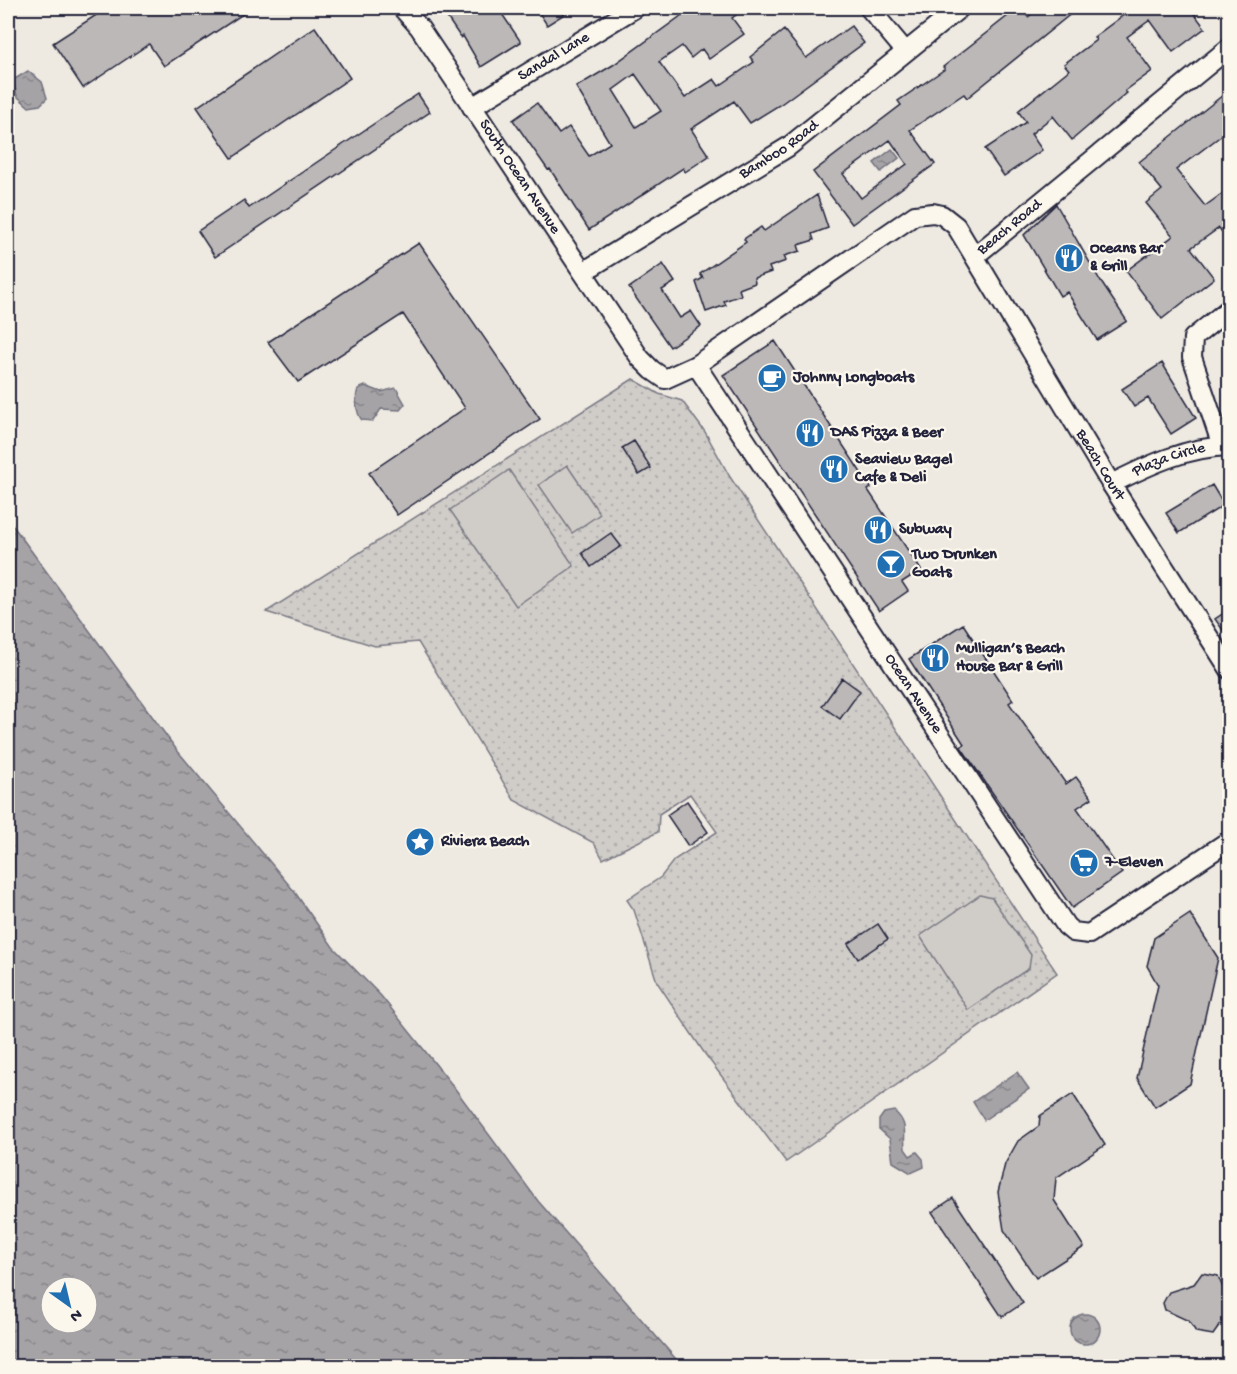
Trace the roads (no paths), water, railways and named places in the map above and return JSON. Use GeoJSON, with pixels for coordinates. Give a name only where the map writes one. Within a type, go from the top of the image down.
{"type":"FeatureCollection","features":[{"type":"Feature","properties":{"kind":"street","name":"South Ocean Avenue"},"geometry":{"type":"LineString","coordinates":[[402,8],[419,27],[633,347],[652,370],[665,379],[696,365]]}},
{"type":"Feature","properties":{"kind":"street","name":"Sandal Lane"},"geometry":{"type":"LineString","coordinates":[[472,107],[634,8]]}},
{"type":"Feature","properties":{"kind":"street"},"geometry":{"type":"LineString","coordinates":[[869,8],[905,51]]}},
{"type":"Feature","properties":{"kind":"street","name":"Bamboo Road"},"geometry":{"type":"LineString","coordinates":[[583,272],[788,147],[960,8]]}},
{"type":"Feature","properties":{"kind":"street","name":"Beach Road"},"geometry":{"type":"LineString","coordinates":[[696,365],[915,216],[933,213],[950,219],[975,256],[1012,223],[1230,47]]}},
{"type":"Feature","properties":{"kind":"street","name":"Beach Court"},"geometry":{"type":"LineString","coordinates":[[975,256],[1111,484],[1228,668]]}},
{"type":"Feature","properties":{"kind":"street"},"geometry":{"type":"LineString","coordinates":[[1226,446],[1192,357],[1192,338],[1230,308]]}},
{"type":"Feature","properties":{"kind":"street","name":"Ocean Avenue"},"geometry":{"type":"LineString","coordinates":[[696,365],[1066,926],[1073,932],[1089,934],[1230,840]]}},
{"type":"Feature","properties":{"kind":"street","name":"Plaza Circle"},"geometry":{"type":"LineString","coordinates":[[1111,484],[1169,457],[1226,446]]}},
{"type":"Feature","properties":{"kind":"water"},"geometry":{"type":"Polygon","coordinates":[[[28,71],[42,82],[47,98],[40,105],[29,107],[17,96],[13,80],[28,71]]]}},
{"type":"Feature","properties":{"kind":"water"},"geometry":{"type":"Polygon","coordinates":[[[892,149],[899,158],[881,172],[874,163],[892,149]]]}},
{"type":"Feature","properties":{"kind":"water"},"geometry":{"type":"Polygon","coordinates":[[[365,386],[381,392],[396,388],[405,404],[400,410],[381,409],[373,421],[362,420],[357,410],[357,396],[358,389],[365,386]]]}},
{"type":"Feature","properties":{"kind":"water"},"geometry":{"type":"Polygon","coordinates":[[[8,519],[176,749],[294,891],[333,947],[381,996],[453,1086],[538,1201],[682,1366],[8,1366],[8,519]]]}},
{"type":"Feature","properties":{"kind":"water"},"geometry":{"type":"Polygon","coordinates":[[[1017,1072],[1029,1089],[984,1120],[973,1102],[1017,1072]]]}},
{"type":"Feature","properties":{"kind":"water"},"geometry":{"type":"Polygon","coordinates":[[[894,1111],[904,1124],[905,1149],[910,1156],[917,1152],[923,1159],[924,1167],[911,1173],[893,1162],[890,1139],[879,1129],[879,1120],[884,1113],[894,1111]]]}},
{"type":"Feature","properties":{"kind":"water"},"geometry":{"type":"Polygon","coordinates":[[[1085,1314],[1096,1318],[1100,1329],[1096,1340],[1085,1344],[1074,1340],[1070,1329],[1074,1318],[1085,1314]]]}},
{"type":"Feature","properties":{"kind":"place","name":"Oceans Bar & Grill"},"geometry":{"type":"Point","coordinates":[1069,258]}},
{"type":"Feature","properties":{"kind":"place","name":"Johnny Longboats"},"geometry":{"type":"Point","coordinates":[772,378]}},
{"type":"Feature","properties":{"kind":"place","name":"DAS Pizza & Beer"},"geometry":{"type":"Point","coordinates":[810,433]}},
{"type":"Feature","properties":{"kind":"place","name":"Seaview Bagel Cafe & Deli"},"geometry":{"type":"Point","coordinates":[834,469]}},
{"type":"Feature","properties":{"kind":"place","name":"Subway"},"geometry":{"type":"Point","coordinates":[878,530]}},
{"type":"Feature","properties":{"kind":"place","name":"Two Drunken Goats"},"geometry":{"type":"Point","coordinates":[891,564]}},
{"type":"Feature","properties":{"kind":"place","name":"Mulligan’s Beach House Bar & Grill"},"geometry":{"type":"Point","coordinates":[935,658]}},
{"type":"Feature","properties":{"kind":"place","name":"Riviera Beach"},"geometry":{"type":"Point","coordinates":[420,842]}},
{"type":"Feature","properties":{"kind":"place","name":"7-Eleven"},"geometry":{"type":"Point","coordinates":[1084,863]}}]}
